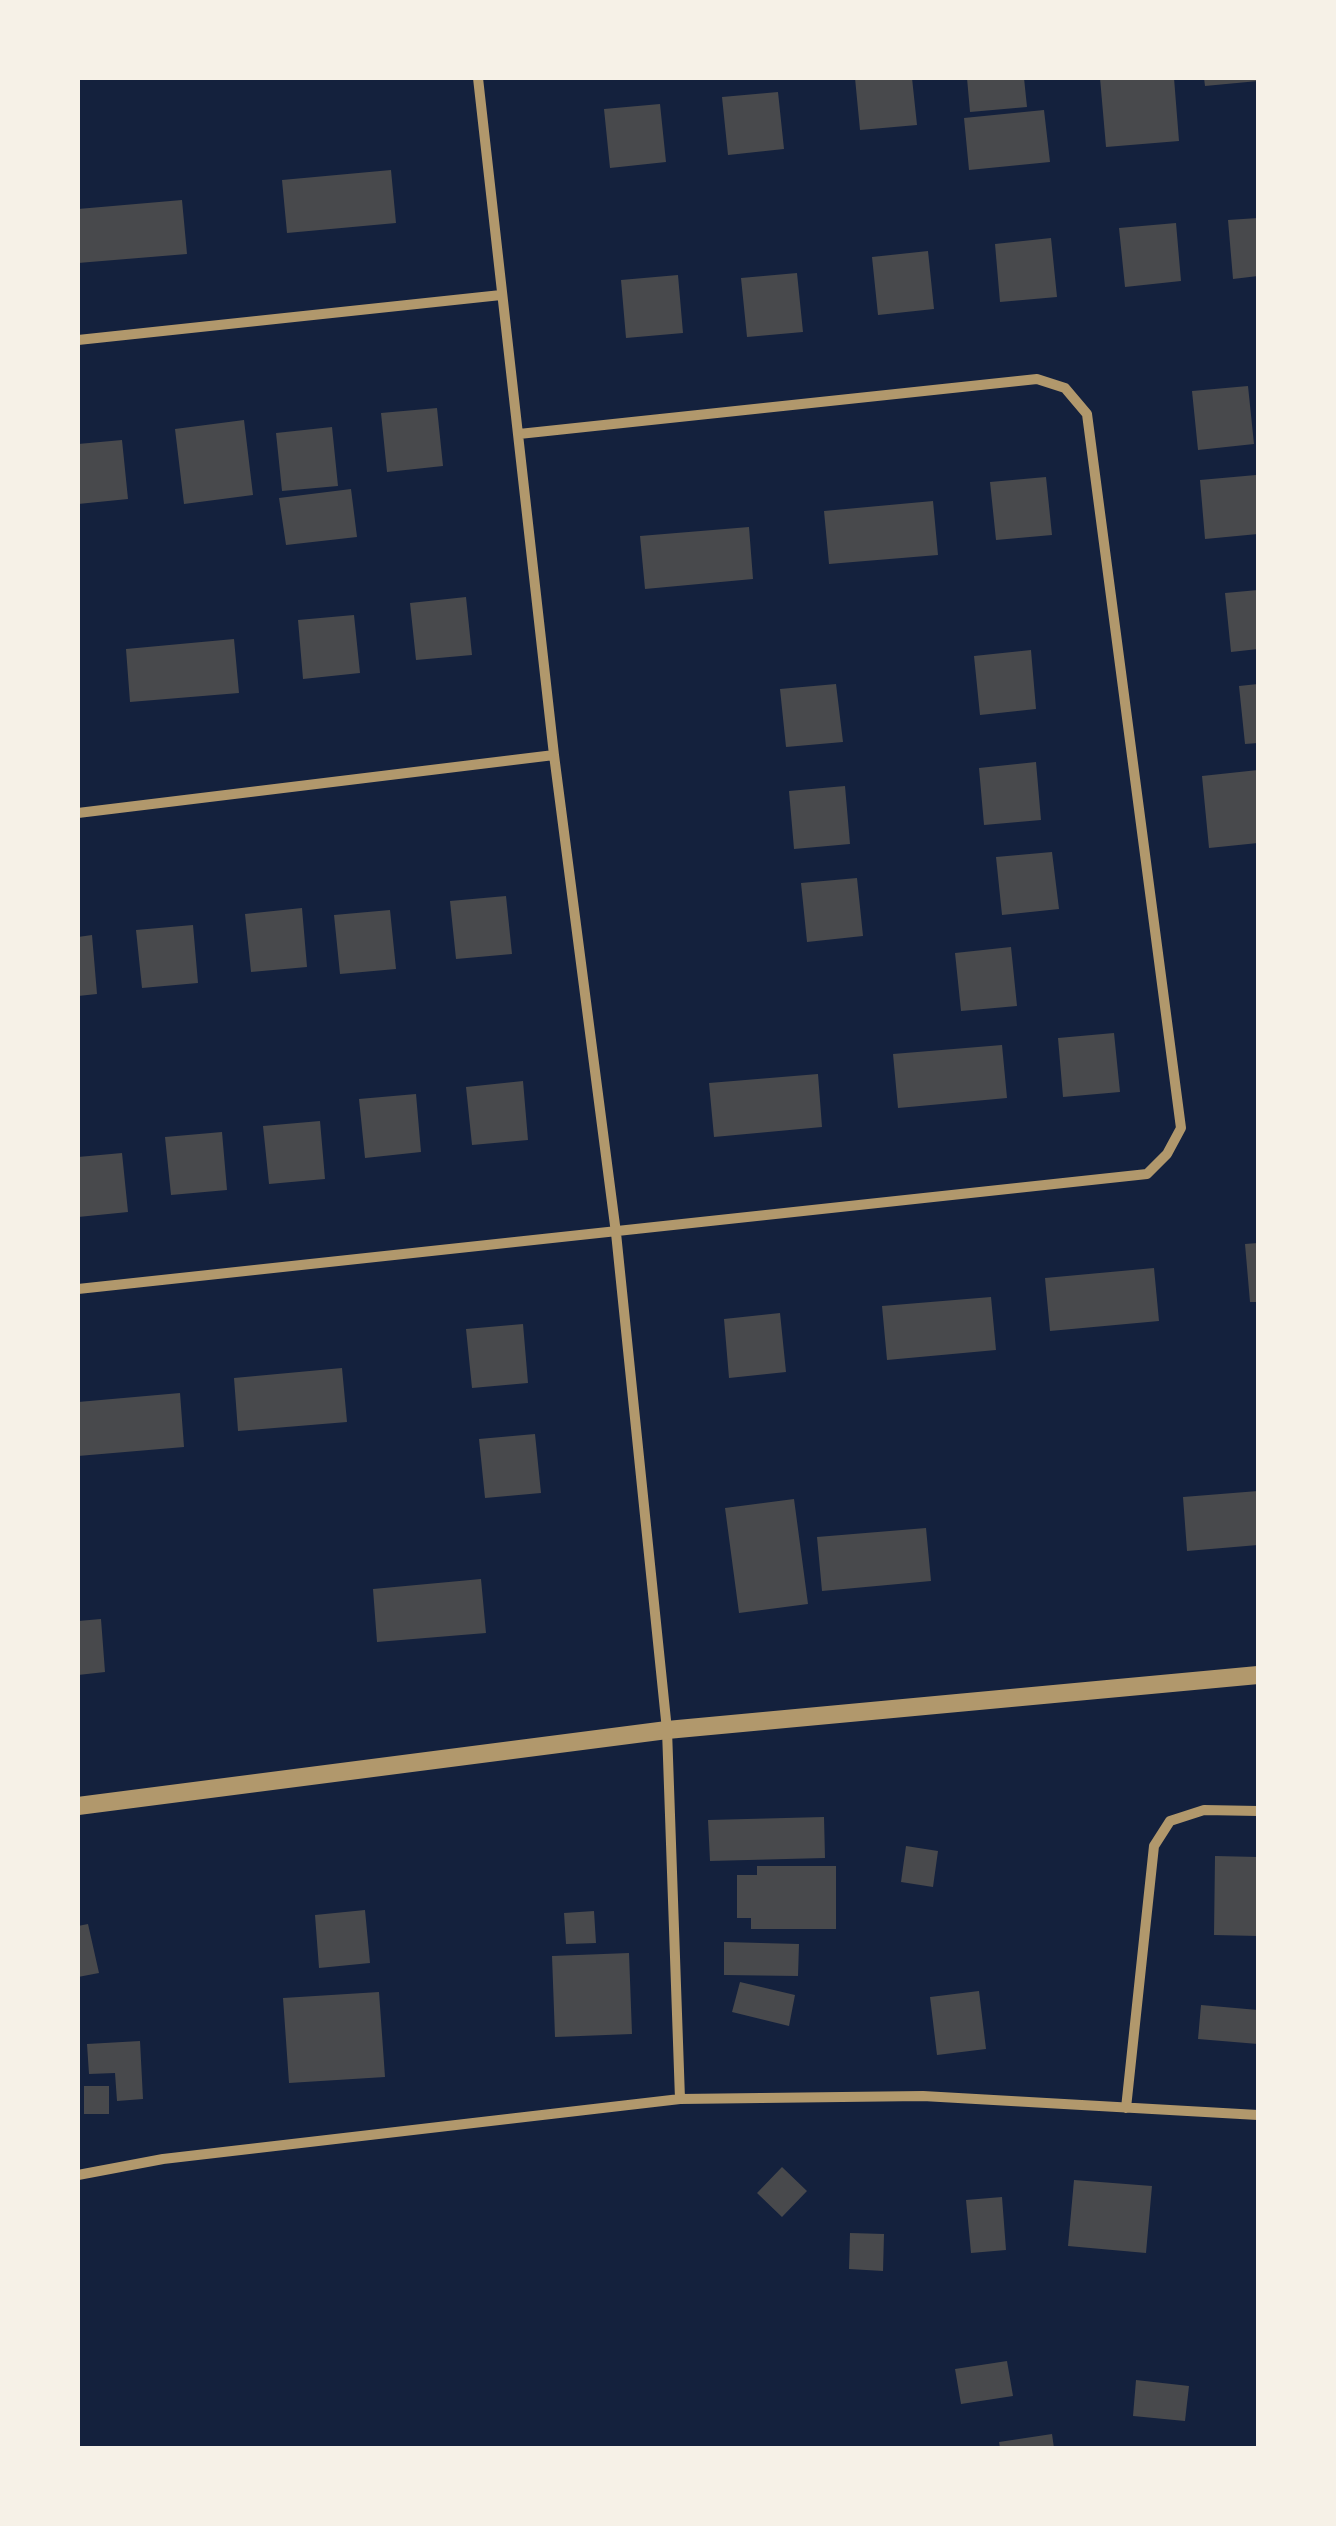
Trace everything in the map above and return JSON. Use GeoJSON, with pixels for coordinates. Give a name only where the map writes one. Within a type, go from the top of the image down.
{"type":"FeatureCollection","features":[{"type":"Feature","properties":{"kind":"street"},"geometry":{"type":"LineString","coordinates":[[478,78],[554,754],[616,1233],[667,1730],[680,2100]]}},
{"type":"Feature","properties":{"kind":"street"},"geometry":{"type":"LineString","coordinates":[[78,340],[501,295]]}},
{"type":"Feature","properties":{"kind":"street"},"geometry":{"type":"LineString","coordinates":[[78,1289],[1147,1174],[1167,1154],[1181,1128],[1087,414],[1065,388],[1037,379],[519,434]]}},
{"type":"Feature","properties":{"kind":"street"},"geometry":{"type":"LineString","coordinates":[[78,813],[554,754]]}},
{"type":"Feature","properties":{"kind":"street"},"geometry":{"type":"LineString","coordinates":[[78,1806],[667,1730],[1258,1676]]}},
{"type":"Feature","properties":{"kind":"street"},"geometry":{"type":"LineString","coordinates":[[1126,2108],[1154,1846],[1170,1821],[1204,1810],[1258,1811]]}},
{"type":"Feature","properties":{"kind":"street"},"geometry":{"type":"LineString","coordinates":[[78,2174],[163,2160],[680,2100],[923,2096],[1258,2116]]}},
{"type":"Feature","properties":{"kind":"building"},"geometry":{"type":"Polygon","coordinates":[[[855,78],[912,78],[917,125],[860,130],[855,78]]]}},
{"type":"Feature","properties":{"kind":"building"},"geometry":{"type":"Polygon","coordinates":[[[967,78],[1024,78],[1027,107],[970,112],[967,78]]]}},
{"type":"Feature","properties":{"kind":"building"},"geometry":{"type":"Polygon","coordinates":[[[1100,78],[1174,78],[1179,141],[1106,147],[1100,78]]]}},
{"type":"Feature","properties":{"kind":"building"},"geometry":{"type":"Polygon","coordinates":[[[1204,78],[1258,78],[1258,81],[1205,86],[1204,78]]]}},
{"type":"Feature","properties":{"kind":"building"},"geometry":{"type":"Polygon","coordinates":[[[778,92],[784,149],[728,155],[722,97],[778,92]]]}},
{"type":"Feature","properties":{"kind":"building"},"geometry":{"type":"Polygon","coordinates":[[[660,104],[666,162],[610,168],[604,109],[660,104]]]}},
{"type":"Feature","properties":{"kind":"building"},"geometry":{"type":"Polygon","coordinates":[[[1044,110],[1050,162],[969,170],[964,118],[1044,110]]]}},
{"type":"Feature","properties":{"kind":"building"},"geometry":{"type":"Polygon","coordinates":[[[391,170],[396,223],[287,233],[282,180],[391,170]]]}},
{"type":"Feature","properties":{"kind":"building"},"geometry":{"type":"Polygon","coordinates":[[[182,200],[187,254],[78,263],[78,209],[182,200]]]}},
{"type":"Feature","properties":{"kind":"building"},"geometry":{"type":"Polygon","coordinates":[[[1258,218],[1258,276],[1233,279],[1228,220],[1258,218]]]}},
{"type":"Feature","properties":{"kind":"building"},"geometry":{"type":"Polygon","coordinates":[[[1176,223],[1181,281],[1125,287],[1119,228],[1176,223]]]}},
{"type":"Feature","properties":{"kind":"building"},"geometry":{"type":"Polygon","coordinates":[[[1051,238],[1057,297],[1000,302],[995,244],[1051,238]]]}},
{"type":"Feature","properties":{"kind":"building"},"geometry":{"type":"Polygon","coordinates":[[[928,251],[934,309],[878,315],[872,257],[928,251]]]}},
{"type":"Feature","properties":{"kind":"building"},"geometry":{"type":"Polygon","coordinates":[[[797,273],[803,332],[747,337],[741,278],[797,273]]]}},
{"type":"Feature","properties":{"kind":"building"},"geometry":{"type":"Polygon","coordinates":[[[678,275],[683,333],[626,338],[621,280],[678,275]]]}},
{"type":"Feature","properties":{"kind":"building"},"geometry":{"type":"Polygon","coordinates":[[[1248,386],[1254,444],[1198,450],[1192,391],[1248,386]]]}},
{"type":"Feature","properties":{"kind":"building"},"geometry":{"type":"Polygon","coordinates":[[[437,408],[443,466],[387,472],[381,413],[437,408]]]}},
{"type":"Feature","properties":{"kind":"building"},"geometry":{"type":"Polygon","coordinates":[[[244,420],[253,495],[184,504],[175,429],[244,420]]]}},
{"type":"Feature","properties":{"kind":"building"},"geometry":{"type":"Polygon","coordinates":[[[332,427],[338,486],[282,491],[276,433],[332,427]]]}},
{"type":"Feature","properties":{"kind":"building"},"geometry":{"type":"Polygon","coordinates":[[[122,440],[128,499],[78,504],[78,444],[122,440]]]}},
{"type":"Feature","properties":{"kind":"building"},"geometry":{"type":"Polygon","coordinates":[[[1256,475],[1258,534],[1205,539],[1200,480],[1256,475]]]}},
{"type":"Feature","properties":{"kind":"building"},"geometry":{"type":"Polygon","coordinates":[[[1046,477],[1052,535],[996,540],[990,482],[1046,477]]]}},
{"type":"Feature","properties":{"kind":"building"},"geometry":{"type":"Polygon","coordinates":[[[351,489],[357,537],[286,545],[279,498],[351,489]]]}},
{"type":"Feature","properties":{"kind":"building"},"geometry":{"type":"Polygon","coordinates":[[[933,501],[938,555],[829,564],[824,511],[933,501]]]}},
{"type":"Feature","properties":{"kind":"building"},"geometry":{"type":"Polygon","coordinates":[[[749,527],[753,579],[645,589],[640,536],[749,527]]]}},
{"type":"Feature","properties":{"kind":"building"},"geometry":{"type":"Polygon","coordinates":[[[1258,590],[1258,649],[1231,652],[1225,593],[1258,590]]]}},
{"type":"Feature","properties":{"kind":"building"},"geometry":{"type":"Polygon","coordinates":[[[466,597],[472,655],[416,660],[410,603],[466,597]]]}},
{"type":"Feature","properties":{"kind":"building"},"geometry":{"type":"Polygon","coordinates":[[[354,615],[360,673],[303,679],[298,620],[354,615]]]}},
{"type":"Feature","properties":{"kind":"building"},"geometry":{"type":"Polygon","coordinates":[[[234,639],[239,693],[130,702],[126,649],[234,639]]]}},
{"type":"Feature","properties":{"kind":"building"},"geometry":{"type":"Polygon","coordinates":[[[1031,650],[1036,709],[980,715],[974,656],[1031,650]]]}},
{"type":"Feature","properties":{"kind":"building"},"geometry":{"type":"Polygon","coordinates":[[[836,684],[843,742],[786,747],[780,689],[836,684]]]}},
{"type":"Feature","properties":{"kind":"building"},"geometry":{"type":"Polygon","coordinates":[[[1258,684],[1258,743],[1245,744],[1239,686],[1258,684]]]}},
{"type":"Feature","properties":{"kind":"building"},"geometry":{"type":"Polygon","coordinates":[[[1036,762],[1041,820],[984,825],[979,768],[1036,762]]]}},
{"type":"Feature","properties":{"kind":"building"},"geometry":{"type":"Polygon","coordinates":[[[1258,770],[1258,843],[1209,848],[1202,776],[1258,770]]]}},
{"type":"Feature","properties":{"kind":"building"},"geometry":{"type":"Polygon","coordinates":[[[845,786],[850,844],[794,849],[789,791],[845,786]]]}},
{"type":"Feature","properties":{"kind":"building"},"geometry":{"type":"Polygon","coordinates":[[[1052,852],[1059,909],[1002,915],[996,857],[1052,852]]]}},
{"type":"Feature","properties":{"kind":"building"},"geometry":{"type":"Polygon","coordinates":[[[857,878],[863,936],[807,942],[801,883],[857,878]]]}},
{"type":"Feature","properties":{"kind":"building"},"geometry":{"type":"Polygon","coordinates":[[[506,896],[512,954],[456,959],[450,901],[506,896]]]}},
{"type":"Feature","properties":{"kind":"building"},"geometry":{"type":"Polygon","coordinates":[[[302,908],[307,967],[251,972],[245,914],[302,908]]]}},
{"type":"Feature","properties":{"kind":"building"},"geometry":{"type":"Polygon","coordinates":[[[390,910],[396,969],[340,974],[334,915],[390,910]]]}},
{"type":"Feature","properties":{"kind":"building"},"geometry":{"type":"Polygon","coordinates":[[[193,925],[198,983],[142,988],[136,930],[193,925]]]}},
{"type":"Feature","properties":{"kind":"building"},"geometry":{"type":"Polygon","coordinates":[[[92,935],[97,994],[78,996],[78,937],[92,935]]]}},
{"type":"Feature","properties":{"kind":"building"},"geometry":{"type":"Polygon","coordinates":[[[1011,947],[1017,1006],[961,1011],[955,953],[1011,947]]]}},
{"type":"Feature","properties":{"kind":"building"},"geometry":{"type":"Polygon","coordinates":[[[1114,1033],[1120,1092],[1063,1097],[1058,1038],[1114,1033]]]}},
{"type":"Feature","properties":{"kind":"building"},"geometry":{"type":"Polygon","coordinates":[[[1002,1045],[1007,1098],[898,1108],[893,1054],[1002,1045]]]}},
{"type":"Feature","properties":{"kind":"building"},"geometry":{"type":"Polygon","coordinates":[[[818,1074],[822,1127],[714,1137],[709,1083],[818,1074]]]}},
{"type":"Feature","properties":{"kind":"building"},"geometry":{"type":"Polygon","coordinates":[[[523,1081],[528,1140],[472,1145],[466,1087],[523,1081]]]}},
{"type":"Feature","properties":{"kind":"building"},"geometry":{"type":"Polygon","coordinates":[[[416,1094],[421,1152],[365,1158],[359,1099],[416,1094]]]}},
{"type":"Feature","properties":{"kind":"building"},"geometry":{"type":"Polygon","coordinates":[[[320,1121],[325,1179],[269,1184],[263,1126],[320,1121]]]}},
{"type":"Feature","properties":{"kind":"building"},"geometry":{"type":"Polygon","coordinates":[[[222,1132],[227,1190],[171,1195],[165,1137],[222,1132]]]}},
{"type":"Feature","properties":{"kind":"building"},"geometry":{"type":"Polygon","coordinates":[[[122,1153],[128,1212],[78,1217],[78,1157],[122,1153]]]}},
{"type":"Feature","properties":{"kind":"building"},"geometry":{"type":"Polygon","coordinates":[[[1258,1243],[1258,1302],[1250,1302],[1245,1244],[1258,1243]]]}},
{"type":"Feature","properties":{"kind":"building"},"geometry":{"type":"Polygon","coordinates":[[[1154,1268],[1159,1321],[1050,1331],[1045,1278],[1154,1268]]]}},
{"type":"Feature","properties":{"kind":"building"},"geometry":{"type":"Polygon","coordinates":[[[991,1297],[996,1350],[887,1360],[882,1306],[991,1297]]]}},
{"type":"Feature","properties":{"kind":"building"},"geometry":{"type":"Polygon","coordinates":[[[780,1313],[786,1372],[729,1378],[724,1319],[780,1313]]]}},
{"type":"Feature","properties":{"kind":"building"},"geometry":{"type":"Polygon","coordinates":[[[523,1324],[528,1383],[472,1388],[466,1329],[523,1324]]]}},
{"type":"Feature","properties":{"kind":"building"},"geometry":{"type":"Polygon","coordinates":[[[342,1368],[347,1422],[238,1431],[234,1378],[342,1368]]]}},
{"type":"Feature","properties":{"kind":"building"},"geometry":{"type":"Polygon","coordinates":[[[180,1393],[184,1447],[78,1456],[78,1402],[180,1393]]]}},
{"type":"Feature","properties":{"kind":"building"},"geometry":{"type":"Polygon","coordinates":[[[535,1434],[541,1493],[485,1498],[479,1439],[535,1434]]]}},
{"type":"Feature","properties":{"kind":"building"},"geometry":{"type":"Polygon","coordinates":[[[1258,1491],[1258,1545],[1187,1551],[1183,1497],[1258,1491]]]}},
{"type":"Feature","properties":{"kind":"building"},"geometry":{"type":"Polygon","coordinates":[[[794,1499],[808,1604],[739,1613],[725,1508],[794,1499]]]}},
{"type":"Feature","properties":{"kind":"building"},"geometry":{"type":"Polygon","coordinates":[[[926,1528],[931,1581],[822,1591],[817,1537],[926,1528]]]}},
{"type":"Feature","properties":{"kind":"building"},"geometry":{"type":"Polygon","coordinates":[[[481,1579],[486,1633],[377,1642],[373,1589],[481,1579]]]}},
{"type":"Feature","properties":{"kind":"building"},"geometry":{"type":"Polygon","coordinates":[[[101,1619],[105,1672],[78,1675],[78,1621],[101,1619]]]}},
{"type":"Feature","properties":{"kind":"building"},"geometry":{"type":"Polygon","coordinates":[[[824,1817],[825,1858],[710,1861],[708,1820],[824,1817]]]}},
{"type":"Feature","properties":{"kind":"building"},"geometry":{"type":"Polygon","coordinates":[[[906,1846],[938,1851],[933,1887],[901,1882],[906,1846]]]}},
{"type":"Feature","properties":{"kind":"building"},"geometry":{"type":"Polygon","coordinates":[[[1215,1856],[1258,1857],[1258,1936],[1214,1935],[1215,1856]]]}},
{"type":"Feature","properties":{"kind":"building"},"geometry":{"type":"Polygon","coordinates":[[[757,1866],[836,1866],[836,1929],[751,1929],[751,1918],[737,1918],[737,1875],[757,1875],[757,1866]]]}},
{"type":"Feature","properties":{"kind":"building"},"geometry":{"type":"Polygon","coordinates":[[[365,1910],[370,1963],[319,1968],[315,1915],[365,1910]]]}},
{"type":"Feature","properties":{"kind":"building"},"geometry":{"type":"Polygon","coordinates":[[[594,1911],[596,1943],[566,1944],[564,1913],[594,1911]]]}},
{"type":"Feature","properties":{"kind":"building"},"geometry":{"type":"Polygon","coordinates":[[[88,1924],[99,1973],[78,1977],[78,1926],[88,1924]]]}},
{"type":"Feature","properties":{"kind":"building"},"geometry":{"type":"Polygon","coordinates":[[[724,1942],[799,1944],[798,1976],[724,1975],[724,1942]]]}},
{"type":"Feature","properties":{"kind":"building"},"geometry":{"type":"Polygon","coordinates":[[[629,1953],[632,2034],[555,2037],[552,1956],[629,1953]]]}},
{"type":"Feature","properties":{"kind":"building"},"geometry":{"type":"Polygon","coordinates":[[[740,1982],[795,1995],[789,2026],[732,2012],[740,1982]]]}},
{"type":"Feature","properties":{"kind":"building"},"geometry":{"type":"Polygon","coordinates":[[[979,1991],[986,2049],[937,2055],[930,1997],[979,1991]]]}},
{"type":"Feature","properties":{"kind":"building"},"geometry":{"type":"Polygon","coordinates":[[[379,1992],[385,2077],[289,2083],[283,1998],[379,1992]]]}},
{"type":"Feature","properties":{"kind":"building"},"geometry":{"type":"Polygon","coordinates":[[[1201,2005],[1258,2010],[1258,2044],[1198,2039],[1201,2005]]]}},
{"type":"Feature","properties":{"kind":"building"},"geometry":{"type":"Polygon","coordinates":[[[140,2041],[143,2099],[117,2101],[115,2073],[89,2074],[87,2044],[140,2041]]]}},
{"type":"Feature","properties":{"kind":"building"},"geometry":{"type":"Polygon","coordinates":[[[84,2086],[109,2086],[109,2114],[84,2114],[84,2086]]]}},
{"type":"Feature","properties":{"kind":"building"},"geometry":{"type":"Polygon","coordinates":[[[782,2167],[807,2191],[782,2217],[757,2193],[782,2167]]]}},
{"type":"Feature","properties":{"kind":"building"},"geometry":{"type":"Polygon","coordinates":[[[1074,2180],[1152,2186],[1146,2253],[1068,2246],[1074,2180]]]}},
{"type":"Feature","properties":{"kind":"building"},"geometry":{"type":"Polygon","coordinates":[[[1002,2197],[1006,2250],[971,2253],[966,2200],[1002,2197]]]}},
{"type":"Feature","properties":{"kind":"building"},"geometry":{"type":"Polygon","coordinates":[[[850,2233],[884,2234],[883,2271],[849,2269],[850,2233]]]}},
{"type":"Feature","properties":{"kind":"building"},"geometry":{"type":"Polygon","coordinates":[[[1007,2361],[1013,2396],[961,2404],[955,2369],[1007,2361]]]}},
{"type":"Feature","properties":{"kind":"building"},"geometry":{"type":"Polygon","coordinates":[[[1136,2380],[1189,2386],[1185,2421],[1133,2416],[1136,2380]]]}},
{"type":"Feature","properties":{"kind":"building"},"geometry":{"type":"Polygon","coordinates":[[[1052,2434],[1054,2448],[1000,2448],[999,2442],[1052,2434]]]}}]}
